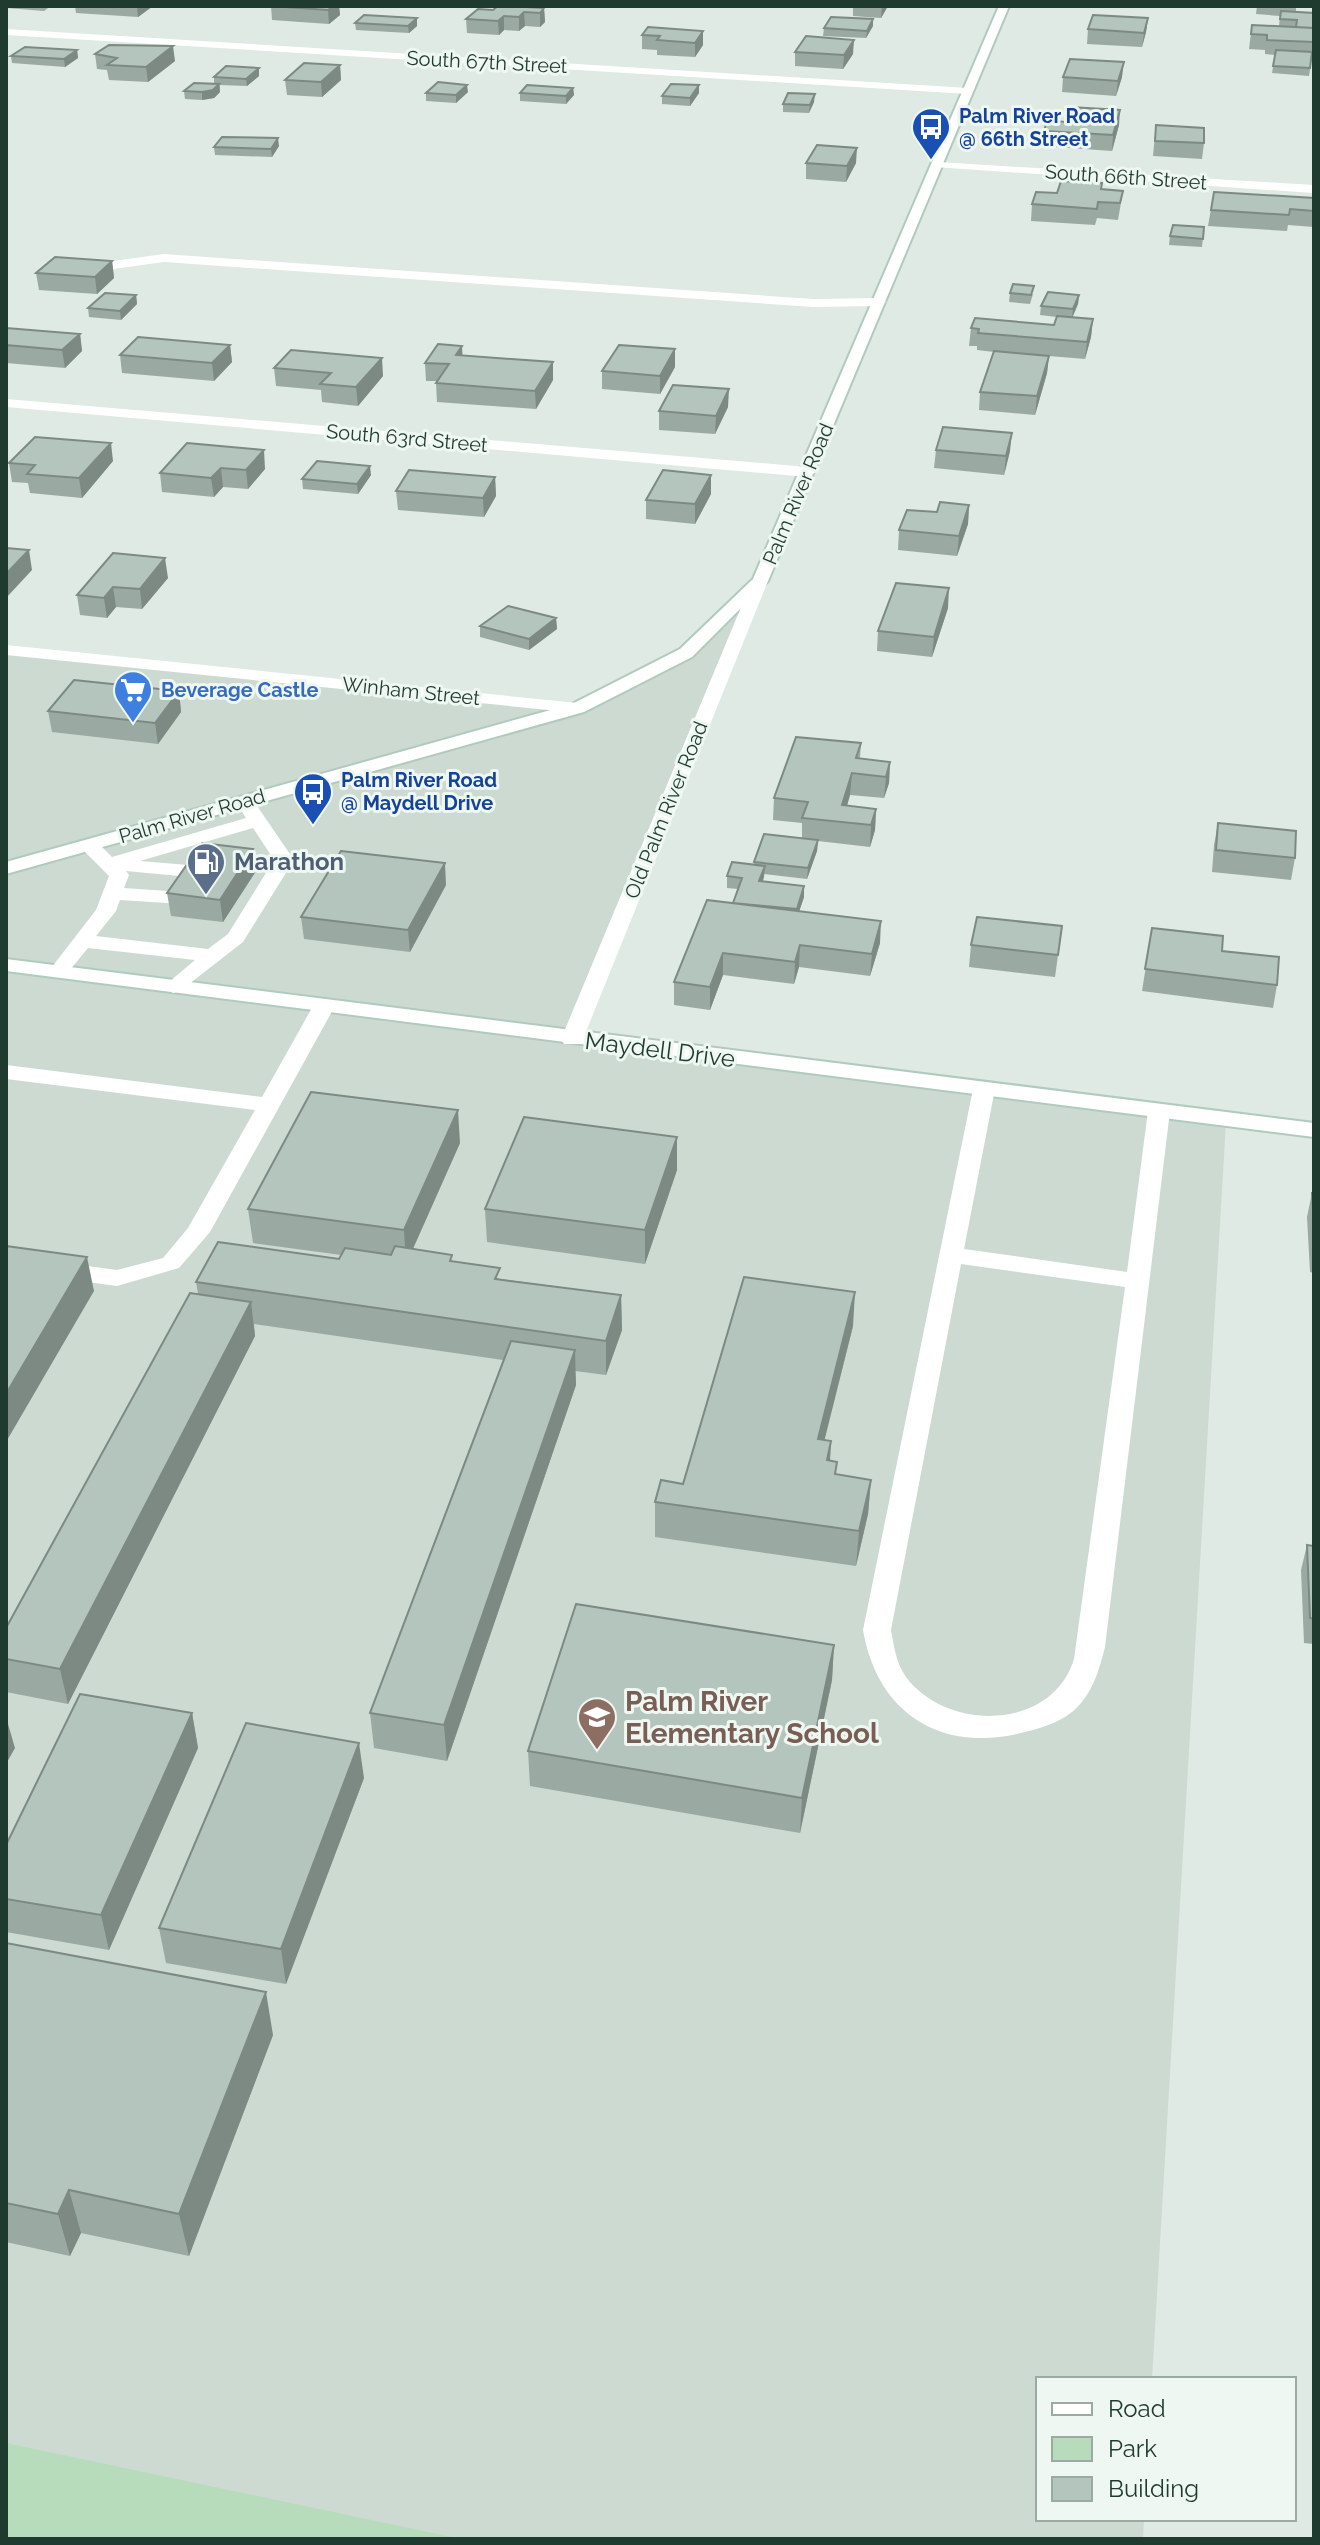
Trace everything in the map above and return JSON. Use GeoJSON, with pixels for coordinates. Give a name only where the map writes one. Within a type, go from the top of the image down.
{"type":"FeatureCollection","features":[{"type":"Feature","properties":{"kind":"street","name":"Palm River Road"},"geometry":{"type":"LineString","coordinates":[[6,868],[578,708],[686,653],[760,581],[1004,6]]}},
{"type":"Feature","properties":{"kind":"street","name":"South 67th Street"},"geometry":{"type":"LineString","coordinates":[[6,32],[968,91]]}},
{"type":"Feature","properties":{"kind":"street","name":"South 66th Street"},"geometry":{"type":"LineString","coordinates":[[938,165],[1314,189]]}},
{"type":"Feature","properties":{"kind":"street"},"geometry":{"type":"LineString","coordinates":[[113,265],[164,258],[813,303],[879,302]]}},
{"type":"Feature","properties":{"kind":"street","name":"South 63rd Street"},"geometry":{"type":"LineString","coordinates":[[6,403],[808,472]]}},
{"type":"Feature","properties":{"kind":"street","name":"Old Palm River Road"},"geometry":{"type":"LineString","coordinates":[[572,1039],[760,581]]}},
{"type":"Feature","properties":{"kind":"street","name":"Winham Street"},"geometry":{"type":"LineString","coordinates":[[6,650],[578,708]]}},
{"type":"Feature","properties":{"kind":"street"},"geometry":{"type":"LineString","coordinates":[[173,987],[236,938],[249,898],[284,860],[244,801]]}},
{"type":"Feature","properties":{"kind":"street"},"geometry":{"type":"LineString","coordinates":[[58,972],[83,941],[112,885],[257,821]]}},
{"type":"Feature","properties":{"kind":"street"},"geometry":{"type":"LineString","coordinates":[[89,845],[112,885]]}},
{"type":"Feature","properties":{"kind":"street"},"geometry":{"type":"LineString","coordinates":[[112,885],[187,891],[112,885]]}},
{"type":"Feature","properties":{"kind":"street"},"geometry":{"type":"LineString","coordinates":[[83,941],[212,956]]}},
{"type":"Feature","properties":{"kind":"street","name":"Maydell Drive"},"geometry":{"type":"LineString","coordinates":[[6,965],[572,1039],[1314,1130]]}},
{"type":"Feature","properties":{"kind":"street"},"geometry":{"type":"LineString","coordinates":[[6,1263],[117,1278],[171,1263],[198,1232],[324,1006]]}},
{"type":"Feature","properties":{"kind":"street"},"geometry":{"type":"LineString","coordinates":[[6,1072],[269,1105]]}},
{"type":"Feature","properties":{"kind":"street"},"geometry":{"type":"LineString","coordinates":[[984,1089],[877,1630],[878,1652],[885,1671],[901,1693],[922,1709],[967,1727],[1015,1724],[1061,1706],[1073,1694],[1085,1672],[1091,1647],[1159,1111]]}},
{"type":"Feature","properties":{"kind":"street"},"geometry":{"type":"LineString","coordinates":[[951,1255],[1137,1281]]}},
{"type":"Feature","properties":{"kind":"shaded area"},"geometry":{"type":"Polygon","coordinates":[[[742,606],[572,1037],[6,963],[6,873],[554,718],[641,682],[724,628],[742,606]]]}},
{"type":"Feature","properties":{"kind":"shaded area"},"geometry":{"type":"Polygon","coordinates":[[[6,651],[564,709],[6,865],[6,651]]]}},
{"type":"Feature","properties":{"kind":"shaded area","name":"Palm River Elementary School"},"geometry":{"type":"Polygon","coordinates":[[[6,969],[1226,1122],[1152,2377],[1036,2377],[1036,2521],[1144,2521],[1143,2539],[431,2539],[6,2448],[6,969]]]}},
{"type":"Feature","properties":{"kind":"green space"},"geometry":{"type":"Polygon","coordinates":[[[6,2443],[461,2539],[6,2539],[6,2443]]]}},
{"type":"Feature","properties":{"kind":"building"},"geometry":{"type":"Polygon","coordinates":[[[271,6],[333,6],[328,10],[271,6]]]}},
{"type":"Feature","properties":{"kind":"building"},"geometry":{"type":"Polygon","coordinates":[[[498,6],[544,8],[540,13],[524,12],[519,17],[504,16],[498,21],[466,19],[478,9],[493,10],[498,6]]]}},
{"type":"Feature","properties":{"kind":"building"},"geometry":{"type":"Polygon","coordinates":[[[1281,11],[1314,13],[1314,28],[1296,27],[1297,20],[1280,19],[1281,11]]]}},
{"type":"Feature","properties":{"kind":"building"},"geometry":{"type":"Polygon","coordinates":[[[364,15],[417,18],[408,26],[355,23],[364,15]]]}},
{"type":"Feature","properties":{"kind":"building"},"geometry":{"type":"Polygon","coordinates":[[[1093,15],[1148,18],[1144,33],[1088,29],[1093,15]]]}},
{"type":"Feature","properties":{"kind":"building"},"geometry":{"type":"Polygon","coordinates":[[[831,17],[873,19],[867,31],[824,28],[831,17]]]}},
{"type":"Feature","properties":{"kind":"building"},"geometry":{"type":"Polygon","coordinates":[[[1252,25],[1314,28],[1314,42],[1267,40],[1267,35],[1251,34],[1252,25]]]}},
{"type":"Feature","properties":{"kind":"building"},"geometry":{"type":"Polygon","coordinates":[[[648,27],[703,31],[695,43],[657,40],[660,36],[642,35],[648,27]]]}},
{"type":"Feature","properties":{"kind":"building"},"geometry":{"type":"Polygon","coordinates":[[[806,36],[854,40],[844,55],[795,52],[806,36]]]}},
{"type":"Feature","properties":{"kind":"building"},"geometry":{"type":"Polygon","coordinates":[[[109,45],[173,46],[146,67],[107,65],[117,58],[95,54],[109,45]]]}},
{"type":"Feature","properties":{"kind":"building"},"geometry":{"type":"Polygon","coordinates":[[[25,47],[77,50],[64,59],[11,56],[25,47]]]}},
{"type":"Feature","properties":{"kind":"building"},"geometry":{"type":"Polygon","coordinates":[[[1276,50],[1312,52],[1310,68],[1273,66],[1276,50]]]}},
{"type":"Feature","properties":{"kind":"building"},"geometry":{"type":"Polygon","coordinates":[[[1070,59],[1124,62],[1118,81],[1063,77],[1070,59]]]}},
{"type":"Feature","properties":{"kind":"building"},"geometry":{"type":"Polygon","coordinates":[[[304,63],[340,65],[321,82],[285,80],[304,63]]]}},
{"type":"Feature","properties":{"kind":"building"},"geometry":{"type":"Polygon","coordinates":[[[226,66],[259,68],[246,79],[214,77],[226,66]]]}},
{"type":"Feature","properties":{"kind":"building"},"geometry":{"type":"Polygon","coordinates":[[[438,82],[467,85],[456,95],[426,93],[438,82]]]}},
{"type":"Feature","properties":{"kind":"building"},"geometry":{"type":"Polygon","coordinates":[[[194,83],[219,84],[213,90],[184,91],[194,83]]]}},
{"type":"Feature","properties":{"kind":"building"},"geometry":{"type":"Polygon","coordinates":[[[671,84],[699,85],[690,98],[662,96],[671,84]]]}},
{"type":"Feature","properties":{"kind":"building"},"geometry":{"type":"Polygon","coordinates":[[[527,85],[573,88],[566,96],[520,93],[527,85]]]}},
{"type":"Feature","properties":{"kind":"building"},"geometry":{"type":"Polygon","coordinates":[[[788,93],[815,94],[810,105],[783,104],[788,93]]]}},
{"type":"Feature","properties":{"kind":"building"},"geometry":{"type":"Polygon","coordinates":[[[1070,107],[1120,110],[1113,135],[1044,131],[1047,120],[1065,122],[1070,107]]]}},
{"type":"Feature","properties":{"kind":"building"},"geometry":{"type":"Polygon","coordinates":[[[1156,125],[1204,128],[1204,143],[1155,141],[1156,125]]]}},
{"type":"Feature","properties":{"kind":"building"},"geometry":{"type":"Polygon","coordinates":[[[222,137],[278,138],[271,149],[214,147],[222,137]]]}},
{"type":"Feature","properties":{"kind":"building"},"geometry":{"type":"Polygon","coordinates":[[[817,145],[857,148],[847,166],[806,163],[817,145]]]}},
{"type":"Feature","properties":{"kind":"building"},"geometry":{"type":"Polygon","coordinates":[[[1061,181],[1102,183],[1101,189],[1123,191],[1120,203],[1098,202],[1097,209],[1032,204],[1036,192],[1057,193],[1061,181]]]}},
{"type":"Feature","properties":{"kind":"building"},"geometry":{"type":"Polygon","coordinates":[[[1214,192],[1314,198],[1314,211],[1290,209],[1289,215],[1211,210],[1214,192]]]}},
{"type":"Feature","properties":{"kind":"building"},"geometry":{"type":"Polygon","coordinates":[[[1173,225],[1204,227],[1203,239],[1170,236],[1173,225]]]}},
{"type":"Feature","properties":{"kind":"building"},"geometry":{"type":"Polygon","coordinates":[[[55,257],[112,261],[95,277],[36,273],[55,257]]]}},
{"type":"Feature","properties":{"kind":"building"},"geometry":{"type":"Polygon","coordinates":[[[1013,284],[1034,286],[1031,295],[1010,293],[1013,284]]]}},
{"type":"Feature","properties":{"kind":"building"},"geometry":{"type":"Polygon","coordinates":[[[1048,292],[1079,295],[1073,309],[1041,306],[1048,292]]]}},
{"type":"Feature","properties":{"kind":"building"},"geometry":{"type":"Polygon","coordinates":[[[105,293],[136,295],[120,311],[88,308],[105,293]]]}},
{"type":"Feature","properties":{"kind":"building"},"geometry":{"type":"Polygon","coordinates":[[[1057,316],[1093,319],[1087,342],[978,333],[979,329],[971,328],[975,318],[1054,325],[1057,316]]]}},
{"type":"Feature","properties":{"kind":"building"},"geometry":{"type":"Polygon","coordinates":[[[6,328],[80,334],[62,350],[6,345],[6,328]]]}},
{"type":"Feature","properties":{"kind":"building"},"geometry":{"type":"Polygon","coordinates":[[[138,337],[230,345],[212,363],[120,355],[138,337]]]}},
{"type":"Feature","properties":{"kind":"building"},"geometry":{"type":"Polygon","coordinates":[[[438,344],[462,346],[456,355],[553,362],[535,391],[436,383],[449,364],[425,363],[438,344]]]}},
{"type":"Feature","properties":{"kind":"building"},"geometry":{"type":"Polygon","coordinates":[[[619,345],[675,349],[660,376],[602,371],[619,345]]]}},
{"type":"Feature","properties":{"kind":"building"},"geometry":{"type":"Polygon","coordinates":[[[291,350],[382,358],[356,387],[320,384],[331,373],[274,368],[291,350]]]}},
{"type":"Feature","properties":{"kind":"building"},"geometry":{"type":"Polygon","coordinates":[[[994,351],[1049,356],[1037,396],[980,392],[994,351]]]}},
{"type":"Feature","properties":{"kind":"building"},"geometry":{"type":"Polygon","coordinates":[[[673,385],[729,389],[716,416],[659,411],[673,385]]]}},
{"type":"Feature","properties":{"kind":"building"},"geometry":{"type":"Polygon","coordinates":[[[943,427],[1012,433],[1006,456],[936,450],[943,427]]]}},
{"type":"Feature","properties":{"kind":"building"},"geometry":{"type":"Polygon","coordinates":[[[35,437],[111,443],[79,478],[27,474],[35,465],[9,463],[35,437]]]}},
{"type":"Feature","properties":{"kind":"building"},"geometry":{"type":"Polygon","coordinates":[[[187,443],[264,450],[246,470],[221,468],[211,478],[160,473],[187,443]]]}},
{"type":"Feature","properties":{"kind":"building"},"geometry":{"type":"Polygon","coordinates":[[[317,461],[370,466],[357,484],[302,479],[317,461]]]}},
{"type":"Feature","properties":{"kind":"building"},"geometry":{"type":"Polygon","coordinates":[[[409,470],[495,477],[483,498],[396,491],[409,470]]]}},
{"type":"Feature","properties":{"kind":"building"},"geometry":{"type":"Polygon","coordinates":[[[663,470],[711,475],[695,504],[646,500],[663,470]]]}},
{"type":"Feature","properties":{"kind":"building"},"geometry":{"type":"Polygon","coordinates":[[[940,502],[969,505],[959,536],[899,530],[907,510],[937,512],[940,502]]]}},
{"type":"Feature","properties":{"kind":"building"},"geometry":{"type":"Polygon","coordinates":[[[6,548],[29,550],[6,574],[6,548]]]}},
{"type":"Feature","properties":{"kind":"building"},"geometry":{"type":"Polygon","coordinates":[[[113,553],[165,558],[140,589],[113,587],[104,598],[77,595],[113,553]]]}},
{"type":"Feature","properties":{"kind":"building"},"geometry":{"type":"Polygon","coordinates":[[[896,583],[949,588],[934,637],[878,631],[896,583]]]}},
{"type":"Feature","properties":{"kind":"building"},"geometry":{"type":"Polygon","coordinates":[[[508,606],[556,618],[529,639],[480,626],[508,606]]]}},
{"type":"Feature","properties":{"kind":"building"},"geometry":{"type":"Polygon","coordinates":[[[74,680],[179,691],[155,723],[48,711],[74,680]]]}},
{"type":"Feature","properties":{"kind":"building"},"geometry":{"type":"Polygon","coordinates":[[[796,737],[861,743],[856,758],[890,762],[886,777],[852,773],[842,805],[876,809],[871,825],[802,818],[808,802],[774,798],[796,737]]]}},
{"type":"Feature","properties":{"kind":"building"},"geometry":{"type":"Polygon","coordinates":[[[1218,823],[1296,831],[1295,858],[1216,850],[1218,823]]]}},
{"type":"Feature","properties":{"kind":"building"},"geometry":{"type":"Polygon","coordinates":[[[764,834],[818,840],[808,868],[754,862],[764,834]]]}},
{"type":"Feature","properties":{"kind":"building"},"geometry":{"type":"Polygon","coordinates":[[[202,843],[253,849],[220,900],[167,893],[202,843]]]}},
{"type":"Feature","properties":{"kind":"building"},"geometry":{"type":"Polygon","coordinates":[[[341,851],[445,863],[408,930],[301,917],[341,851]]]}},
{"type":"Feature","properties":{"kind":"building"},"geometry":{"type":"Polygon","coordinates":[[[732,862],[765,866],[759,881],[804,886],[797,909],[733,903],[742,878],[727,876],[732,862]]]}},
{"type":"Feature","properties":{"kind":"building"},"geometry":{"type":"Polygon","coordinates":[[[707,900],[881,921],[872,954],[800,945],[795,962],[723,953],[710,987],[674,982],[707,900]]]}},
{"type":"Feature","properties":{"kind":"building"},"geometry":{"type":"Polygon","coordinates":[[[977,917],[1062,926],[1058,955],[971,945],[977,917]]]}},
{"type":"Feature","properties":{"kind":"building"},"geometry":{"type":"Polygon","coordinates":[[[1152,928],[1223,936],[1222,951],[1279,957],[1277,985],[1145,969],[1152,928]]]}},
{"type":"Feature","properties":{"kind":"building"},"geometry":{"type":"Polygon","coordinates":[[[311,1092],[458,1110],[404,1230],[248,1209],[311,1092]]]}},
{"type":"Feature","properties":{"kind":"building"},"geometry":{"type":"Polygon","coordinates":[[[524,1117],[677,1137],[645,1230],[485,1209],[524,1117]]]}},
{"type":"Feature","properties":{"kind":"building"},"geometry":{"type":"Polygon","coordinates":[[[218,1242],[339,1259],[345,1248],[391,1255],[395,1246],[452,1255],[450,1261],[500,1268],[495,1279],[621,1295],[606,1341],[196,1282],[218,1242]]]}},
{"type":"Feature","properties":{"kind":"building"},"geometry":{"type":"Polygon","coordinates":[[[6,1246],[87,1257],[6,1394],[6,1246]]]}},
{"type":"Feature","properties":{"kind":"building"},"geometry":{"type":"Polygon","coordinates":[[[744,1277],[855,1292],[818,1439],[831,1441],[827,1460],[837,1462],[835,1474],[871,1480],[859,1531],[655,1502],[661,1480],[683,1484],[744,1277]]]}},
{"type":"Feature","properties":{"kind":"building"},"geometry":{"type":"Polygon","coordinates":[[[190,1293],[251,1302],[60,1669],[6,1659],[6,1628],[190,1293]]]}},
{"type":"Feature","properties":{"kind":"building"},"geometry":{"type":"Polygon","coordinates":[[[511,1341],[575,1350],[444,1725],[370,1713],[511,1341]]]}},
{"type":"Feature","properties":{"kind":"building"},"geometry":{"type":"Polygon","coordinates":[[[1307,1545],[1314,1546],[1314,1619],[1310,1618],[1307,1545]]]}},
{"type":"Feature","properties":{"kind":"building"},"geometry":{"type":"Polygon","coordinates":[[[576,1604],[834,1645],[802,1798],[528,1751],[576,1604]]]}},
{"type":"Feature","properties":{"kind":"building"},"geometry":{"type":"Polygon","coordinates":[[[80,1694],[192,1713],[101,1915],[6,1899],[6,1845],[80,1694]]]}},
{"type":"Feature","properties":{"kind":"building"},"geometry":{"type":"Polygon","coordinates":[[[246,1723],[359,1743],[281,1949],[159,1928],[246,1723]]]}},
{"type":"Feature","properties":{"kind":"building"},"geometry":{"type":"Polygon","coordinates":[[[6,1943],[266,1992],[179,2214],[69,2190],[58,2214],[6,2203],[6,1943]]]}},
{"type":"Feature","properties":{"kind":"place","name":"Palm River Road @ 66th Street"},"geometry":{"type":"Point","coordinates":[931,161]}},
{"type":"Feature","properties":{"kind":"place","name":"Beverage Castle"},"geometry":{"type":"Point","coordinates":[133,724]}},
{"type":"Feature","properties":{"kind":"place","name":"Palm River Road @ Maydell Drive"},"geometry":{"type":"Point","coordinates":[313,826]}},
{"type":"Feature","properties":{"kind":"place","name":"Marathon"},"geometry":{"type":"Point","coordinates":[206,896]}},
{"type":"Feature","properties":{"kind":"place","name":"Palm River Elementary School"},"geometry":{"type":"Point","coordinates":[597,1751]}}]}
